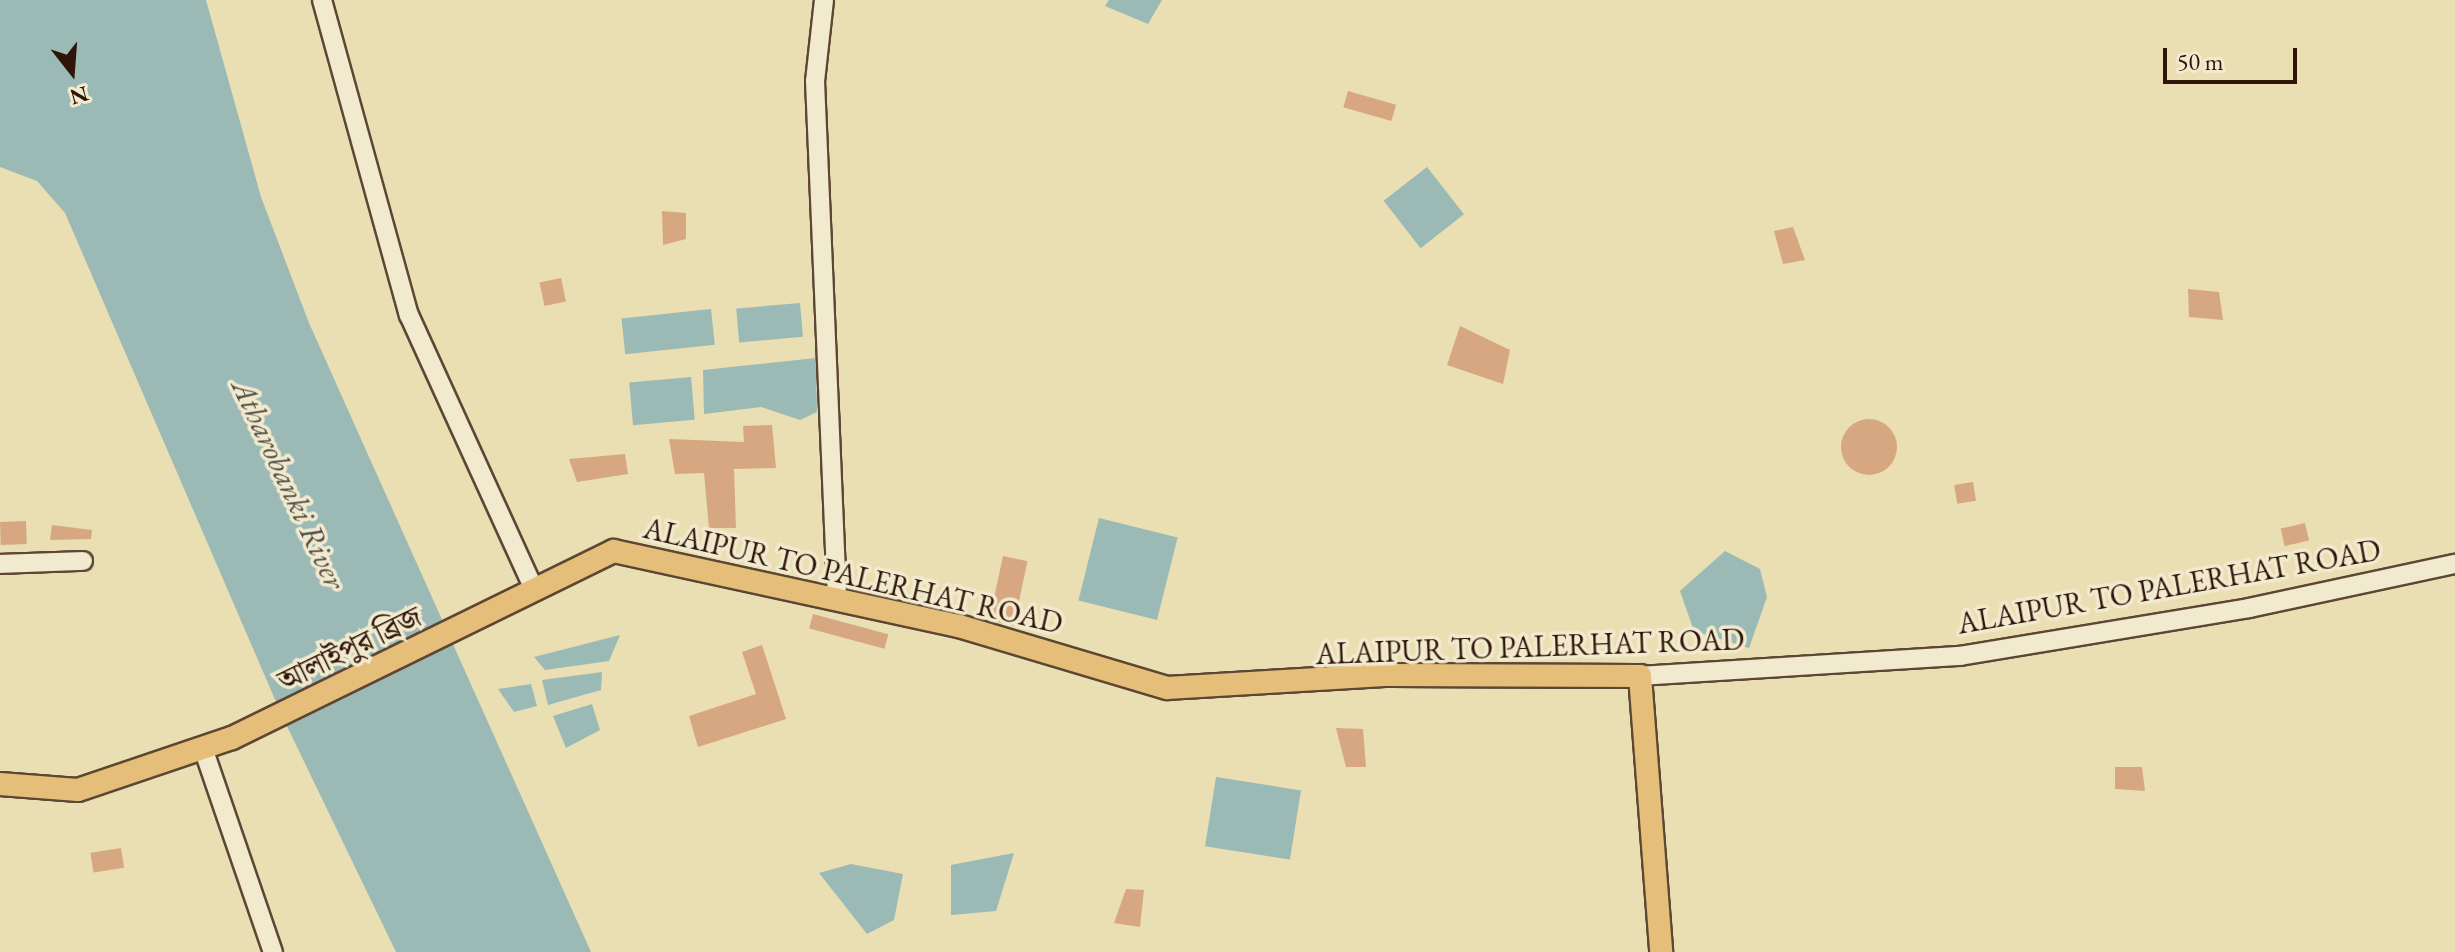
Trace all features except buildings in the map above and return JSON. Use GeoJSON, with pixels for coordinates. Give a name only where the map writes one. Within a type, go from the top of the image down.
{"type":"FeatureCollection","features":[{"type":"Feature","properties":{"kind":"main road","name":"আলাইপুর ব্রিজ"},"geometry":{"type":"LineString","coordinates":[[0,784],[78,790],[232,738],[614,551]]}},
{"type":"Feature","properties":{"kind":"main road","name":"ALAIPUR TO PALERHAT ROAD"},"geometry":{"type":"LineString","coordinates":[[614,551],[837,598],[1167,688],[1389,675],[1640,676]]}},
{"type":"Feature","properties":{"kind":"main road"},"geometry":{"type":"LineString","coordinates":[[1640,676],[1661,952]]}},
{"type":"Feature","properties":{"kind":"street"},"geometry":{"type":"LineString","coordinates":[[322,0],[409,315],[534,589]]}},
{"type":"Feature","properties":{"kind":"street"},"geometry":{"type":"LineString","coordinates":[[824,0],[815,81],[837,598]]}},
{"type":"Feature","properties":{"kind":"street"},"geometry":{"type":"LineString","coordinates":[[0,564],[83,561]]}},
{"type":"Feature","properties":{"kind":"street","name":"ALAIPUR TO PALERHAT ROAD"},"geometry":{"type":"LineString","coordinates":[[1640,676],[1960,656],[2249,608],[2455,564]]}},
{"type":"Feature","properties":{"kind":"street"},"geometry":{"type":"LineString","coordinates":[[203,748],[273,952]]}},
{"type":"Feature","properties":{"kind":"water","name":"Atharobanki River"},"geometry":{"type":"Polygon","coordinates":[[[0,0],[206,0],[261,197],[309,323],[591,952],[396,952],[283,718],[65,213],[37,181],[0,167],[0,0]]]}},
{"type":"Feature","properties":{"kind":"water"},"geometry":{"type":"Polygon","coordinates":[[[1109,0],[1162,0],[1148,24],[1105,6],[1109,0]]]}},
{"type":"Feature","properties":{"kind":"water"},"geometry":{"type":"Polygon","coordinates":[[[1427,167],[1464,214],[1421,248],[1384,201],[1427,167]]]}},
{"type":"Feature","properties":{"kind":"water"},"geometry":{"type":"Polygon","coordinates":[[[800,303],[803,337],[739,342],[736,309],[800,303]]]}},
{"type":"Feature","properties":{"kind":"water"},"geometry":{"type":"Polygon","coordinates":[[[711,309],[715,345],[625,354],[621,318],[711,309]]]}},
{"type":"Feature","properties":{"kind":"water"},"geometry":{"type":"Polygon","coordinates":[[[816,358],[817,412],[800,420],[761,407],[704,414],[703,370],[816,358]]]}},
{"type":"Feature","properties":{"kind":"water"},"geometry":{"type":"Polygon","coordinates":[[[691,377],[695,420],[633,425],[629,382],[691,377]]]}},
{"type":"Feature","properties":{"kind":"water"},"geometry":{"type":"Polygon","coordinates":[[[1099,518],[1178,538],[1157,620],[1078,600],[1099,518]]]}},
{"type":"Feature","properties":{"kind":"water"},"geometry":{"type":"Polygon","coordinates":[[[1725,551],[1760,569],[1767,597],[1749,648],[1694,631],[1680,591],[1725,551]]]}},
{"type":"Feature","properties":{"kind":"water"},"geometry":{"type":"Polygon","coordinates":[[[620,635],[609,661],[545,670],[534,657],[620,635]]]}},
{"type":"Feature","properties":{"kind":"water"},"geometry":{"type":"Polygon","coordinates":[[[602,672],[601,690],[548,705],[542,680],[602,672]]]}},
{"type":"Feature","properties":{"kind":"water"},"geometry":{"type":"Polygon","coordinates":[[[531,684],[537,706],[514,712],[498,689],[531,684]]]}},
{"type":"Feature","properties":{"kind":"water"},"geometry":{"type":"Polygon","coordinates":[[[592,704],[600,730],[566,748],[553,716],[592,704]]]}},
{"type":"Feature","properties":{"kind":"water"},"geometry":{"type":"Polygon","coordinates":[[[1216,777],[1301,790],[1290,860],[1205,846],[1216,777]]]}},
{"type":"Feature","properties":{"kind":"water"},"geometry":{"type":"Polygon","coordinates":[[[1014,853],[996,911],[951,915],[951,865],[1014,853]]]}},
{"type":"Feature","properties":{"kind":"water"},"geometry":{"type":"Polygon","coordinates":[[[851,864],[903,874],[894,920],[867,934],[819,873],[851,864]]]}}]}
